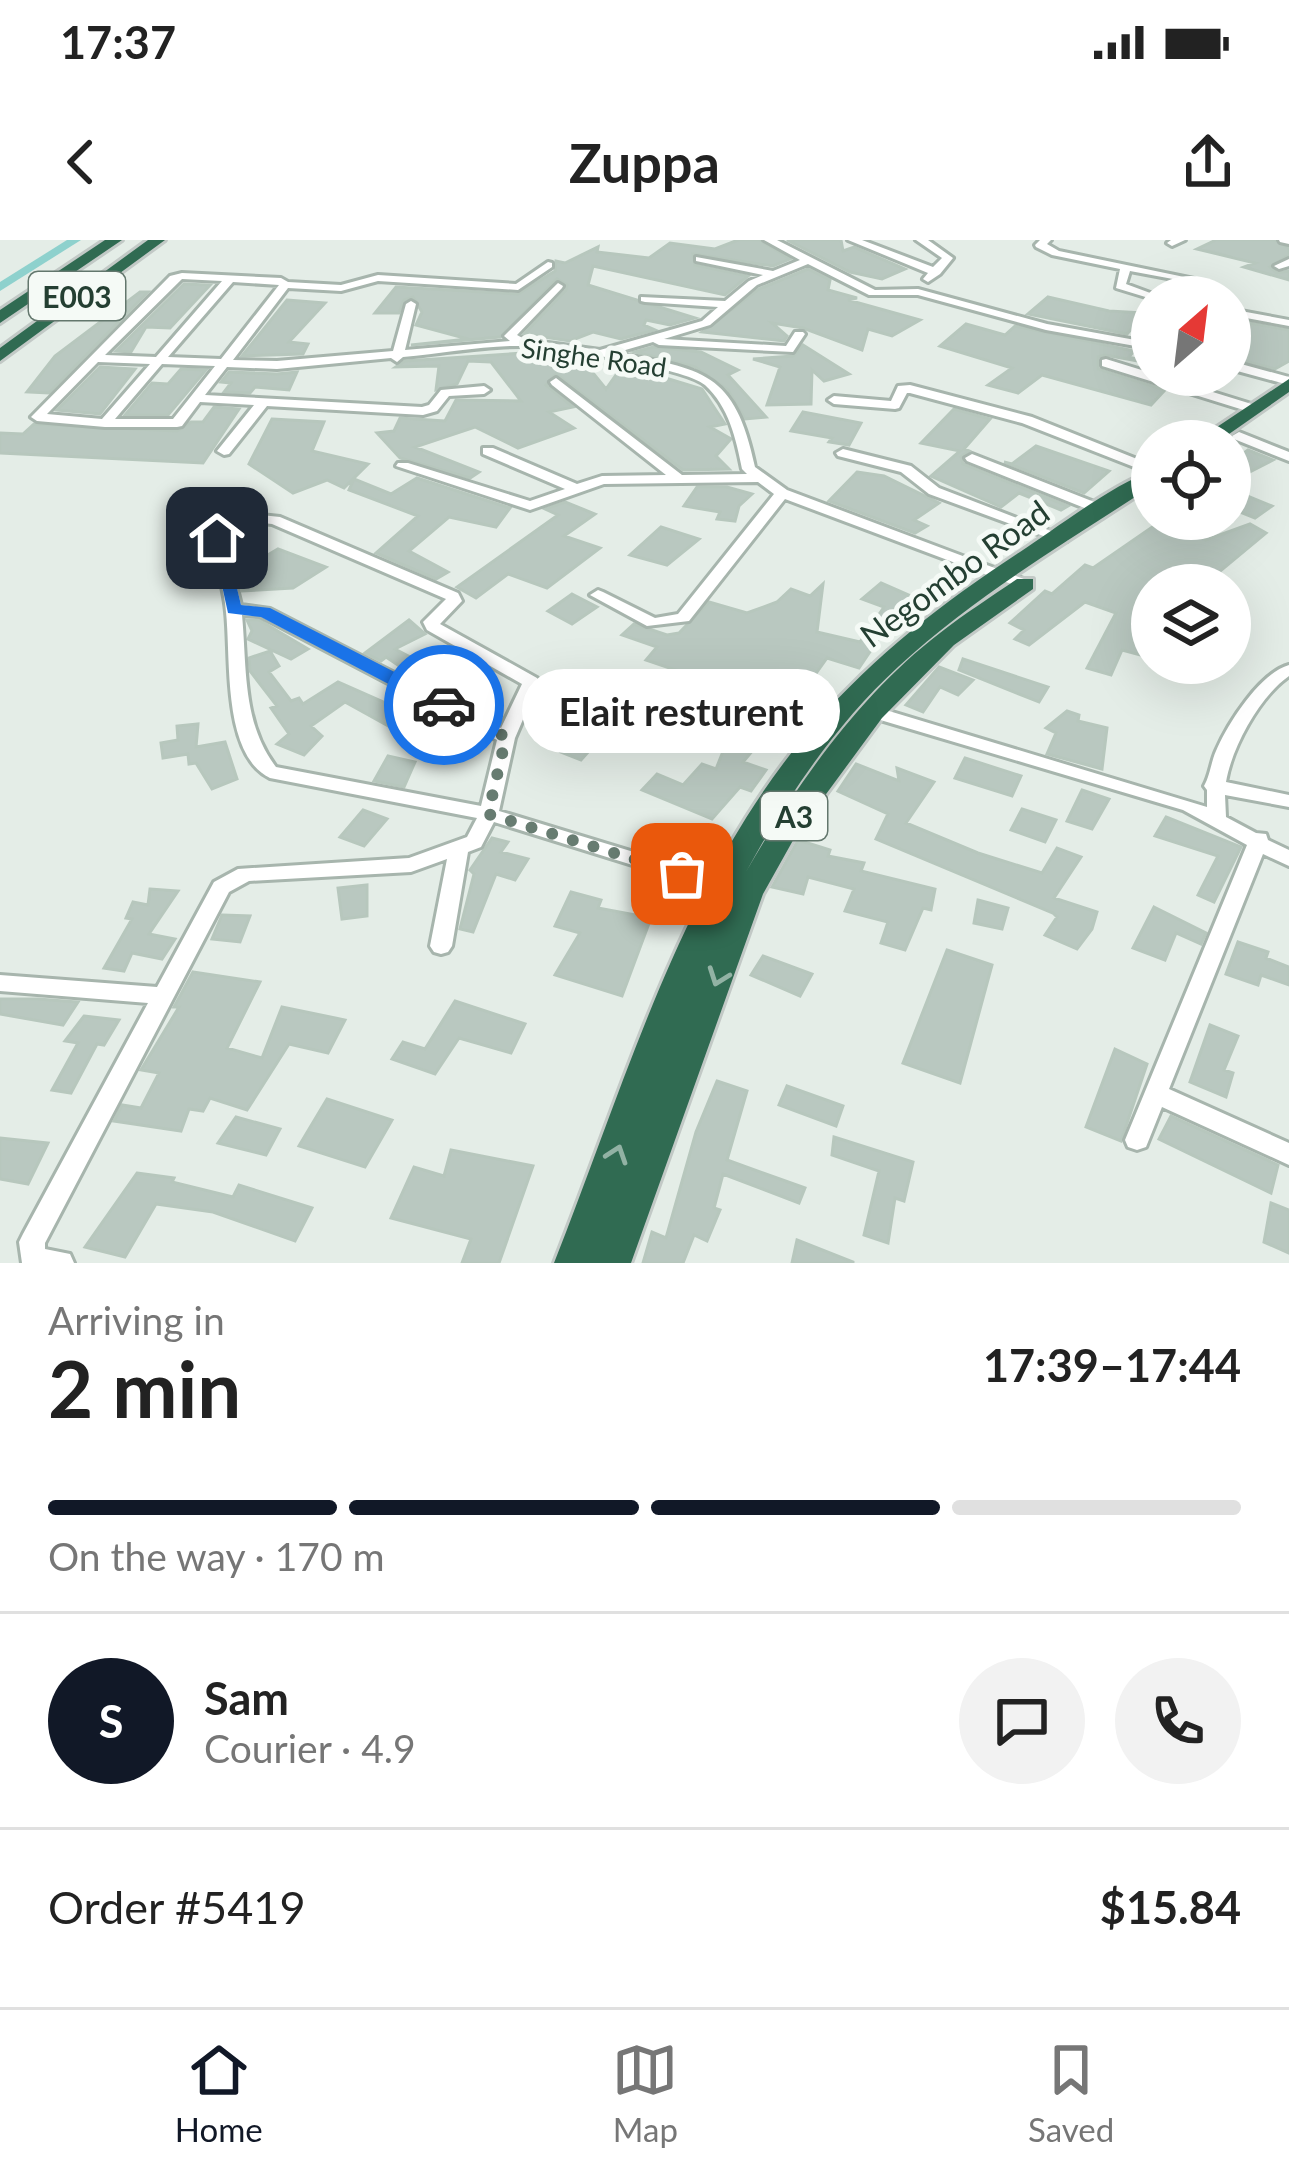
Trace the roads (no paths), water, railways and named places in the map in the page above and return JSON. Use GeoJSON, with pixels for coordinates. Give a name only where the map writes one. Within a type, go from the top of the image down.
{"type":"FeatureCollection","features":[{"type":"Feature","properties":{"kind":"highway"},"geometry":{"type":"LineString","coordinates":[[0,318],[115,240]]}},
{"type":"Feature","properties":{"kind":"highway","name":"E003"},"geometry":{"type":"LineString","coordinates":[[0,337],[139,246],[159,240]]}},
{"type":"Feature","properties":{"kind":"highway","name":"E003"},"geometry":{"type":"LineString","coordinates":[[0,356],[139,246]]}},
{"type":"Feature","properties":{"kind":"highway"},"geometry":{"type":"LineString","coordinates":[[1238,420],[1289,382]]}},
{"type":"Feature","properties":{"kind":"highway"},"geometry":{"type":"LineString","coordinates":[[1251,428],[1289,401]]}},
{"type":"Feature","properties":{"kind":"highway","name":"Negombo Road"},"geometry":{"type":"LineString","coordinates":[[611,1263],[734,890],[873,712],[945,640],[1061,538],[1131,489]]}},
{"type":"Feature","properties":{"kind":"highway","name":"Negombo Road"},"geometry":{"type":"LineString","coordinates":[[574,1263],[673,987],[734,890],[788,776],[847,704],[924,631],[1131,509]]}},
{"type":"Feature","properties":{"kind":"street"},"geometry":{"type":"LineString","coordinates":[[769,240],[873,293],[918,292],[1062,331],[1131,342]]}},
{"type":"Feature","properties":{"kind":"street"},"geometry":{"type":"LineString","coordinates":[[853,240],[936,272]]}},
{"type":"Feature","properties":{"kind":"street"},"geometry":{"type":"LineString","coordinates":[[918,292],[948,256],[921,240]]}},
{"type":"Feature","properties":{"kind":"street"},"geometry":{"type":"LineString","coordinates":[[1046,240],[1040,245],[1044,250],[1173,276]]}},
{"type":"Feature","properties":{"kind":"street"},"geometry":{"type":"LineString","coordinates":[[700,259],[772,274]]}},
{"type":"Feature","properties":{"kind":"street"},"geometry":{"type":"LineString","coordinates":[[600,354],[706,323],[772,274],[806,261]]}},
{"type":"Feature","properties":{"kind":"street"},"geometry":{"type":"LineString","coordinates":[[285,284],[177,424],[37,417],[174,278],[230,279],[341,288],[378,278],[518,287],[548,266]]}},
{"type":"Feature","properties":{"kind":"street"},"geometry":{"type":"LineString","coordinates":[[1126,267],[1120,286],[1131,289]]}},
{"type":"Feature","properties":{"kind":"street"},"geometry":{"type":"LineString","coordinates":[[105,423],[230,279]]}},
{"type":"Feature","properties":{"kind":"street"},"geometry":{"type":"LineString","coordinates":[[524,343],[509,335],[558,286]]}},
{"type":"Feature","properties":{"kind":"street"},"geometry":{"type":"LineString","coordinates":[[645,299],[728,304]]}},
{"type":"Feature","properties":{"kind":"street"},"geometry":{"type":"LineString","coordinates":[[397,358],[411,304]]}},
{"type":"Feature","properties":{"kind":"street"},"geometry":{"type":"LineString","coordinates":[[1251,315],[1289,323]]}},
{"type":"Feature","properties":{"kind":"street"},"geometry":{"type":"LineString","coordinates":[[636,341],[789,350],[799,334]]}},
{"type":"Feature","properties":{"kind":"street","name":"Singhe Road"},"geometry":{"type":"LineString","coordinates":[[93,358],[222,362],[397,358],[524,343],[600,354],[682,369],[710,382],[734,413],[743,454],[758,478]]}},
{"type":"Feature","properties":{"kind":"street"},"geometry":{"type":"LineString","coordinates":[[1106,363],[1254,409]]}},
{"type":"Feature","properties":{"kind":"street"},"geometry":{"type":"LineString","coordinates":[[1251,371],[1289,382]]}},
{"type":"Feature","properties":{"kind":"street"},"geometry":{"type":"LineString","coordinates":[[556,382],[679,479]]}},
{"type":"Feature","properties":{"kind":"street"},"geometry":{"type":"LineString","coordinates":[[835,400],[885,407],[895,405],[902,389],[910,389],[1027,419],[1131,464]]}},
{"type":"Feature","properties":{"kind":"street"},"geometry":{"type":"LineString","coordinates":[[196,398],[423,411],[434,408],[445,393],[484,390]]}},
{"type":"Feature","properties":{"kind":"street"},"geometry":{"type":"LineString","coordinates":[[224,451],[262,402]]}},
{"type":"Feature","properties":{"kind":"street"},"geometry":{"type":"LineString","coordinates":[[1251,444],[1289,457]]}},
{"type":"Feature","properties":{"kind":"street"},"geometry":{"type":"LineString","coordinates":[[488,452],[579,490]]}},
{"type":"Feature","properties":{"kind":"street"},"geometry":{"type":"LineString","coordinates":[[843,453],[906,469],[934,491],[1061,538]]}},
{"type":"Feature","properties":{"kind":"street"},"geometry":{"type":"LineString","coordinates":[[971,458],[1102,510]]}},
{"type":"Feature","properties":{"kind":"street"},"geometry":{"type":"LineString","coordinates":[[403,466],[530,506],[602,480],[758,478],[782,493],[1014,580]]}},
{"type":"Feature","properties":{"kind":"street"},"geometry":{"type":"LineString","coordinates":[[598,595],[653,623],[683,618],[782,493]]}},
{"type":"Feature","properties":{"kind":"street"},"geometry":{"type":"LineString","coordinates":[[62,1263],[33,1259],[32,1242],[221,886],[245,874],[411,865],[458,852],[474,842],[488,814],[506,737],[531,682],[433,627],[431,622],[454,602],[453,596],[275,520],[262,519],[217,538],[234,609],[236,682],[251,752],[270,772],[488,814],[734,890]]}},
{"type":"Feature","properties":{"kind":"street"},"geometry":{"type":"LineString","coordinates":[[234,609],[264,612],[506,737]]}},
{"type":"Feature","properties":{"kind":"street"},"geometry":{"type":"LineString","coordinates":[[1216,816],[1213,786],[1226,741],[1275,676],[1289,670]]}},
{"type":"Feature","properties":{"kind":"street"},"geometry":{"type":"LineString","coordinates":[[873,712],[1216,816],[1289,859]]}},
{"type":"Feature","properties":{"kind":"street"},"geometry":{"type":"LineString","coordinates":[[1213,786],[1289,801]]}},
{"type":"Feature","properties":{"kind":"street"},"geometry":{"type":"LineString","coordinates":[[1137,1140],[1259,838]]}},
{"type":"Feature","properties":{"kind":"street"},"geometry":{"type":"LineString","coordinates":[[441,946],[458,852]]}},
{"type":"Feature","properties":{"kind":"street"},"geometry":{"type":"LineString","coordinates":[[0,982],[163,996]]}},
{"type":"Feature","properties":{"kind":"street"},"geometry":{"type":"LineString","coordinates":[[1154,1093],[1289,1154]]}},
{"type":"Feature","properties":{"kind":"waterway"},"geometry":{"type":"LineString","coordinates":[[0,287],[75,240]]}},
{"type":"Feature","properties":{"kind":"place","name":"Elait resturent"},"geometry":{"type":"Point","coordinates":[682,874]}}]}
